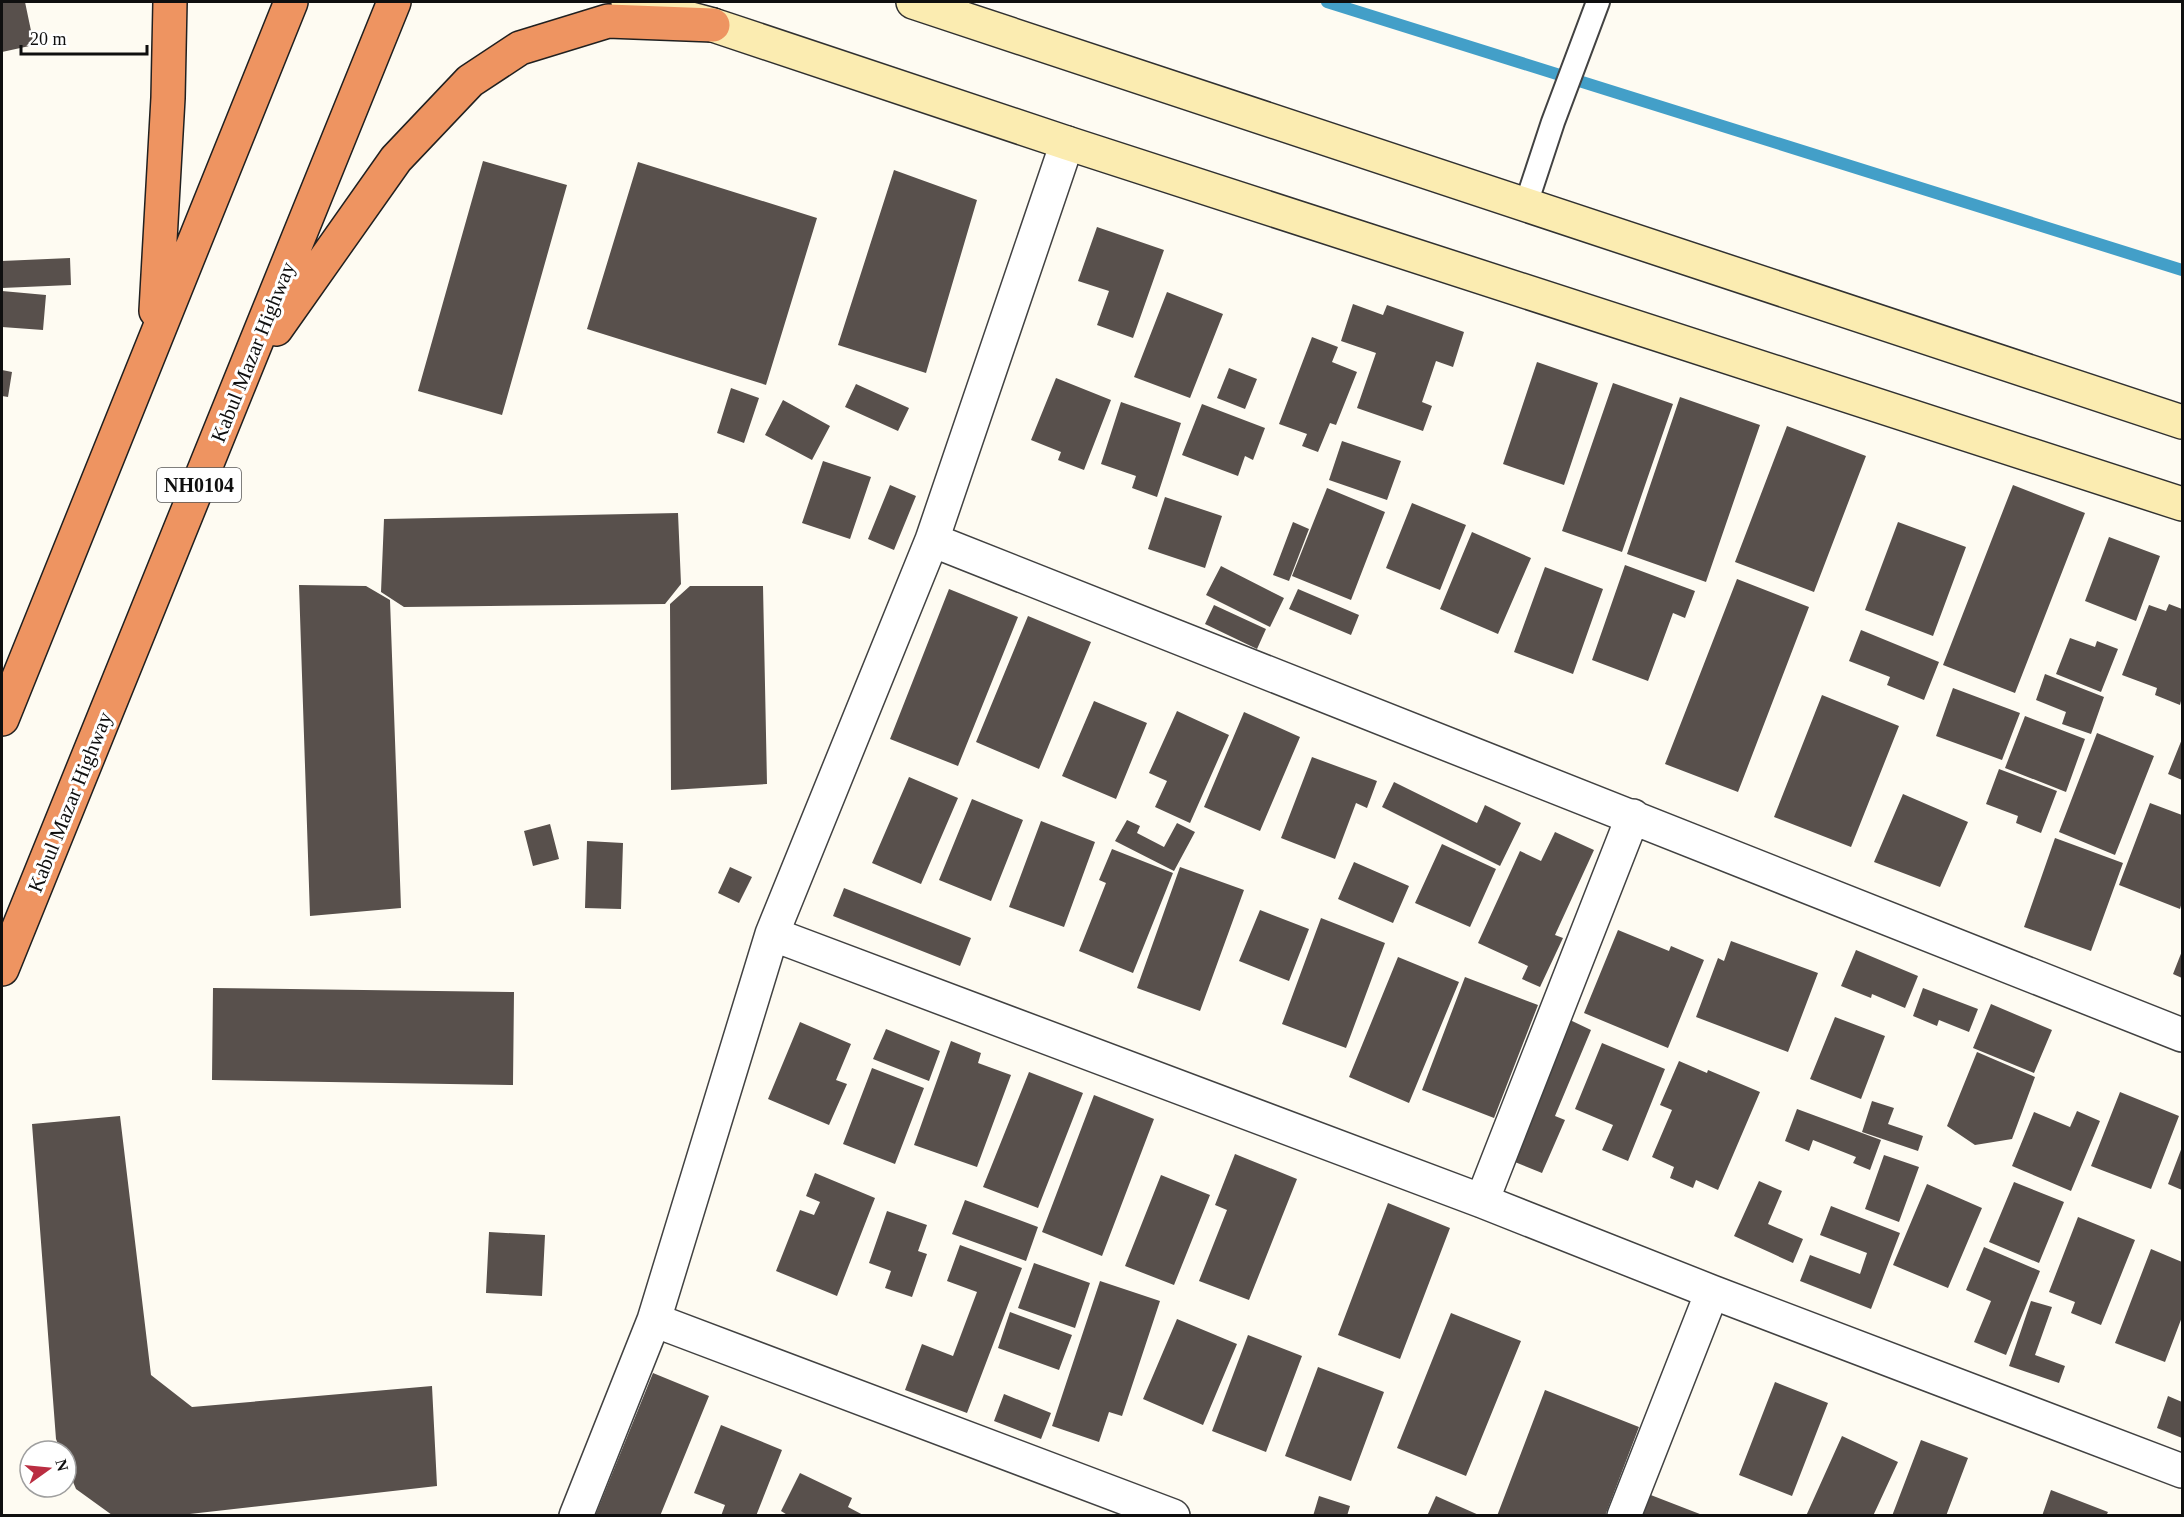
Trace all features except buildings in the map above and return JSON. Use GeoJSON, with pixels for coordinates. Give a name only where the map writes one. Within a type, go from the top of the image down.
{"type":"FeatureCollection","features":[{"type":"Feature","properties":{"kind":"highway"},"geometry":{"type":"LineString","coordinates":[[154,338],[168,98],[170,2]]}},
{"type":"Feature","properties":{"kind":"highway"},"geometry":{"type":"LineString","coordinates":[[2,718],[291,2]]}},
{"type":"Feature","properties":{"kind":"highway","name":"Kabul Mazar Highway"},"geometry":{"type":"LineString","coordinates":[[2,969],[394,2]]}},
{"type":"Feature","properties":{"kind":"highway"},"geometry":{"type":"LineString","coordinates":[[243,378],[396,159],[470,81],[520,48],[608,21],[712,25]]}},
{"type":"Feature","properties":{"kind":"main road"},"geometry":{"type":"LineString","coordinates":[[628,2],[712,25],[1067,143],[2182,504]]}},
{"type":"Feature","properties":{"kind":"main road"},"geometry":{"type":"LineString","coordinates":[[912,2],[2182,422]]}},
{"type":"Feature","properties":{"kind":"street"},"geometry":{"type":"LineString","coordinates":[[576,1515],[654,1320],[772,934],[932,540],[1067,143]]}},
{"type":"Feature","properties":{"kind":"street"},"geometry":{"type":"LineString","coordinates":[[932,540],[2182,1035]]}},
{"type":"Feature","properties":{"kind":"street"},"geometry":{"type":"LineString","coordinates":[[1482,1202],[1633,816]]}},
{"type":"Feature","properties":{"kind":"street"},"geometry":{"type":"LineString","coordinates":[[772,934],[1482,1202],[2182,1471]]}},
{"type":"Feature","properties":{"kind":"street"},"geometry":{"type":"LineString","coordinates":[[1624,1515],[1712,1292]]}},
{"type":"Feature","properties":{"kind":"street"},"geometry":{"type":"LineString","coordinates":[[654,1320],[1173,1515]]}},
{"type":"Feature","properties":{"kind":"lane"},"geometry":{"type":"LineString","coordinates":[[1526,204],[1594,11]]}},
{"type":"Feature","properties":{"kind":"waterway"},"geometry":{"type":"LineString","coordinates":[[1327,2],[2182,270]]}}]}
